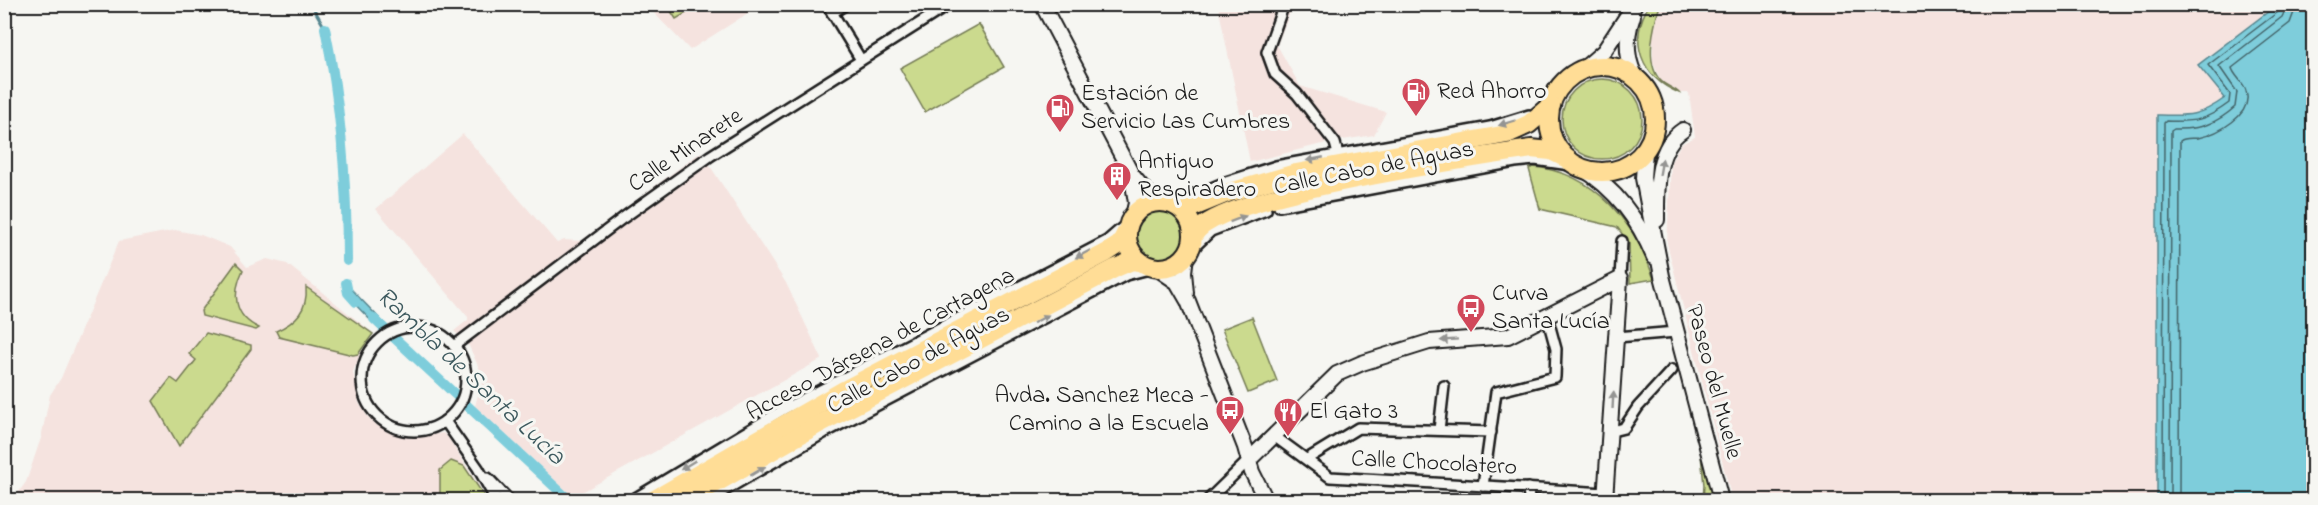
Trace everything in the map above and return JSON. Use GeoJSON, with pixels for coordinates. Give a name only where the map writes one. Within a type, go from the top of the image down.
{"type":"FeatureCollection","features":[{"type":"Feature","properties":{"kind":"highway"},"geometry":{"type":"LineString","coordinates":[[1612,68],[1624,72],[1639,82],[1650,98],[1654,117],[1652,136],[1645,151],[1632,163],[1618,170],[1596,172],[1574,164],[1551,151],[1532,149],[1308,189],[1245,205],[1200,226],[1190,247],[1171,267],[1150,266],[1130,250],[1130,222],[1148,204],[1169,204],[1191,208],[1230,192],[1296,173],[1507,134],[1529,124],[1553,99],[1567,79],[1581,70],[1612,68]]}},
{"type":"Feature","properties":{"kind":"highway"},"geometry":{"type":"LineString","coordinates":[[1553,99],[1549,124],[1551,136],[1574,164]]}},
{"type":"Feature","properties":{"kind":"highway"},"geometry":{"type":"LineString","coordinates":[[1169,204],[1190,220],[1190,247]]}},
{"type":"Feature","properties":{"kind":"highway","name":"Acceso Dársena de Cartagena"},"geometry":{"type":"LineString","coordinates":[[653,501],[826,399],[1106,253],[1120,244],[1130,222]]}},
{"type":"Feature","properties":{"kind":"highway","name":"Acceso Dársena de Cartagena"},"geometry":{"type":"LineString","coordinates":[[687,501],[837,414],[1116,268],[1132,261],[1150,266]]}},
{"type":"Feature","properties":{"kind":"street"},"geometry":{"type":"LineString","coordinates":[[846,4],[830,9],[861,60]]}},
{"type":"Feature","properties":{"kind":"street","name":"Calle Minarete"},"geometry":{"type":"LineString","coordinates":[[454,346],[632,211],[710,156],[950,4]]}},
{"type":"Feature","properties":{"kind":"street"},"geometry":{"type":"LineString","coordinates":[[1042,4],[1132,175],[1146,192],[1169,204]]}},
{"type":"Feature","properties":{"kind":"street"},"geometry":{"type":"LineString","coordinates":[[1284,4],[1267,51],[1275,74],[1298,94],[1335,143],[1338,154]]}},
{"type":"Feature","properties":{"kind":"street"},"geometry":{"type":"LineString","coordinates":[[1581,70],[1604,51],[1636,4]]}},
{"type":"Feature","properties":{"kind":"street"},"geometry":{"type":"LineString","coordinates":[[1636,4],[1630,24],[1627,50],[1631,69],[1639,82]]}},
{"type":"Feature","properties":{"kind":"street","name":"Calle Cabo de Aguas"},"geometry":{"type":"LineString","coordinates":[[1169,204],[1263,170],[1501,125],[1533,112],[1553,99]]}},
{"type":"Feature","properties":{"kind":"street"},"geometry":{"type":"LineString","coordinates":[[1657,246],[1662,162],[1667,147],[1683,130]]}},
{"type":"Feature","properties":{"kind":"street"},"geometry":{"type":"LineString","coordinates":[[1645,151],[1643,178],[1662,276]]}},
{"type":"Feature","properties":{"kind":"street"},"geometry":{"type":"LineString","coordinates":[[1574,164],[1605,184],[1626,206],[1642,231],[1662,276]]}},
{"type":"Feature","properties":{"kind":"street"},"geometry":{"type":"LineString","coordinates":[[1130,222],[1136,203],[1132,175]]}},
{"type":"Feature","properties":{"kind":"street","name":"Calle Cabo de Aguas"},"geometry":{"type":"LineString","coordinates":[[632,501],[786,408],[1107,241],[1130,222]]}},
{"type":"Feature","properties":{"kind":"street"},"geometry":{"type":"LineString","coordinates":[[1606,497],[1612,431],[1622,241]]}},
{"type":"Feature","properties":{"kind":"street"},"geometry":{"type":"LineString","coordinates":[[1188,301],[1184,272],[1190,247]]}},
{"type":"Feature","properties":{"kind":"street"},"geometry":{"type":"LineString","coordinates":[[1150,266],[1177,282],[1188,301],[1263,495]]}},
{"type":"Feature","properties":{"kind":"street","name":"Calle Cabo de Aguas"},"geometry":{"type":"LineString","coordinates":[[708,501],[824,433],[1115,280],[1150,266]]}},
{"type":"Feature","properties":{"kind":"street","name":"Paseo del Muelle"},"geometry":{"type":"LineString","coordinates":[[1662,276],[1721,501]]}},
{"type":"Feature","properties":{"kind":"street"},"geometry":{"type":"LineString","coordinates":[[1208,501],[1322,386],[1337,374],[1362,363],[1429,342],[1508,336],[1620,279]]}},
{"type":"Feature","properties":{"kind":"street"},"geometry":{"type":"LineString","coordinates":[[1483,486],[1496,392],[1555,377],[1556,349],[1547,316]]}},
{"type":"Feature","properties":{"kind":"street"},"geometry":{"type":"LineString","coordinates":[[409,327],[426,329],[442,335],[454,346],[466,371],[461,402],[445,421],[426,430],[405,430],[389,424],[372,410],[363,389],[363,372],[372,349],[389,334],[409,327]]}},
{"type":"Feature","properties":{"kind":"street"},"geometry":{"type":"LineString","coordinates":[[1617,337],[1676,332]]}},
{"type":"Feature","properties":{"kind":"street"},"geometry":{"type":"LineString","coordinates":[[1612,431],[1624,428],[1638,407],[1672,370]]}},
{"type":"Feature","properties":{"kind":"street"},"geometry":{"type":"LineString","coordinates":[[1438,430],[1444,386]]}},
{"type":"Feature","properties":{"kind":"street"},"geometry":{"type":"LineString","coordinates":[[445,421],[478,468],[496,501]]}},
{"type":"Feature","properties":{"kind":"street"},"geometry":{"type":"LineString","coordinates":[[1308,459],[1353,429],[1491,432]]}},
{"type":"Feature","properties":{"kind":"street","name":"Calle Chocolatero"},"geometry":{"type":"LineString","coordinates":[[1274,436],[1330,477],[1528,488],[1606,497]]}},
{"type":"Feature","properties":{"kind":"street"},"geometry":{"type":"LineString","coordinates":[[478,468],[509,501]]}},
{"type":"Feature","properties":{"kind":"street"},"geometry":{"type":"LineString","coordinates":[[1263,495],[1265,486],[1274,501]]}},
{"type":"Feature","properties":{"kind":"street"},"geometry":{"type":"LineString","coordinates":[[1528,488],[1529,501]]}},
{"type":"Feature","properties":{"kind":"shaded area"},"geometry":{"type":"Polygon","coordinates":[[[646,5],[750,5],[753,10],[690,50],[646,5]]]}},
{"type":"Feature","properties":{"kind":"shaded area"},"geometry":{"type":"Polygon","coordinates":[[[1218,5],[1293,5],[1277,45],[1300,86],[1386,112],[1374,135],[1330,142],[1250,162],[1218,5]]]}},
{"type":"Feature","properties":{"kind":"shaded area"},"geometry":{"type":"Polygon","coordinates":[[[1660,5],[2277,5],[2198,65],[2226,98],[2209,110],[2193,116],[2157,115],[2157,500],[1732,500],[1667,243],[1671,162],[1681,144],[1695,137],[1689,93],[1679,93],[1661,82],[1653,62],[1653,33],[1660,5]]]}},
{"type":"Feature","properties":{"kind":"shaded area"},"geometry":{"type":"Polygon","coordinates":[[[463,134],[557,243],[564,240],[581,241],[701,152],[786,283],[822,359],[573,497],[475,406],[483,377],[469,346],[454,331],[468,320],[468,317],[376,209],[463,134]]]}},
{"type":"Feature","properties":{"kind":"shaded area"},"geometry":{"type":"Polygon","coordinates":[[[175,230],[201,235],[230,247],[247,267],[267,259],[287,264],[374,334],[364,345],[353,372],[359,403],[368,417],[378,426],[401,436],[411,438],[443,433],[488,500],[13,500],[26,482],[41,438],[50,395],[61,378],[119,241],[175,230]]]}},
{"type":"Feature","properties":{"kind":"green space"},"geometry":{"type":"Polygon","coordinates":[[[667,5],[700,5],[676,19],[667,5]]]}},
{"type":"Feature","properties":{"kind":"green space"},"geometry":{"type":"Polygon","coordinates":[[[1649,5],[1660,5],[1651,54],[1655,72],[1662,82],[1679,93],[1666,86],[1655,77],[1642,56],[1639,31],[1649,5]]]}},
{"type":"Feature","properties":{"kind":"green space"},"geometry":{"type":"Polygon","coordinates":[[[979,24],[1004,67],[925,112],[900,68],[979,24]]]}},
{"type":"Feature","properties":{"kind":"green space"},"geometry":{"type":"Polygon","coordinates":[[[1602,79],[1617,82],[1630,91],[1639,104],[1642,119],[1639,134],[1630,147],[1617,156],[1602,159],[1587,156],[1574,147],[1565,134],[1562,119],[1565,104],[1574,91],[1587,82],[1602,79]]]}},
{"type":"Feature","properties":{"kind":"green space"},"geometry":{"type":"Polygon","coordinates":[[[1533,167],[1555,171],[1576,179],[1594,190],[1610,204],[1636,239],[1654,279],[1630,283],[1629,243],[1617,227],[1540,209],[1529,169],[1533,167]]]}},
{"type":"Feature","properties":{"kind":"green space"},"geometry":{"type":"Polygon","coordinates":[[[1160,209],[1174,213],[1182,221],[1186,235],[1182,249],[1174,257],[1160,261],[1146,257],[1138,249],[1134,235],[1138,221],[1146,213],[1160,209]]]}},
{"type":"Feature","properties":{"kind":"green space"},"geometry":{"type":"Polygon","coordinates":[[[236,263],[243,270],[237,287],[237,303],[244,317],[259,328],[256,330],[202,316],[201,311],[236,263]]]}},
{"type":"Feature","properties":{"kind":"green space"},"geometry":{"type":"Polygon","coordinates":[[[306,287],[373,334],[358,354],[353,355],[279,337],[276,331],[289,324],[303,309],[306,287]]]}},
{"type":"Feature","properties":{"kind":"green space"},"geometry":{"type":"Polygon","coordinates":[[[1252,317],[1277,381],[1248,393],[1222,329],[1252,317]]]}},
{"type":"Feature","properties":{"kind":"green space"},"geometry":{"type":"Polygon","coordinates":[[[206,333],[251,345],[251,349],[179,446],[153,401],[171,378],[178,383],[196,360],[189,354],[206,333]]]}},
{"type":"Feature","properties":{"kind":"green space"},"geometry":{"type":"Polygon","coordinates":[[[1700,445],[1715,500],[1703,500],[1704,485],[1700,445]]]}},
{"type":"Feature","properties":{"kind":"green space"},"geometry":{"type":"Polygon","coordinates":[[[451,461],[464,466],[487,500],[440,500],[440,470],[451,461]]]}},
{"type":"Feature","properties":{"kind":"water"},"geometry":{"type":"Polygon","coordinates":[[[2277,5],[2313,5],[2313,500],[2157,500],[2157,115],[2193,114],[2208,109],[2225,98],[2198,65],[2277,5]]]}},
{"type":"Feature","properties":{"kind":"water"},"geometry":{"type":"Polygon","coordinates":[[[352,290],[386,325],[380,330],[345,294],[352,290]]]}},
{"type":"Feature","properties":{"kind":"waterway","name":"Rambla de Santa Lucía"},"geometry":{"type":"LineString","coordinates":[[311,4],[325,28]]}},
{"type":"Feature","properties":{"kind":"waterway","name":"Rambla de Santa Lucía"},"geometry":{"type":"LineString","coordinates":[[325,28],[342,144],[347,261]]}},
{"type":"Feature","properties":{"kind":"waterway","name":"Rambla de Santa Lucía"},"geometry":{"type":"LineString","coordinates":[[346,283],[348,293],[356,302]]}},
{"type":"Feature","properties":{"kind":"waterway","name":"Rambla de Santa Lucía"},"geometry":{"type":"LineString","coordinates":[[374,319],[569,500]]}},
{"type":"Feature","properties":{"kind":"place","name":"Red Ahorro"},"geometry":{"type":"Point","coordinates":[1416,118]}},
{"type":"Feature","properties":{"kind":"place","name":"Estación de Servicio Las Cumbres"},"geometry":{"type":"Point","coordinates":[1060,134]}},
{"type":"Feature","properties":{"kind":"place","name":"Antiguo Respiradero"},"geometry":{"type":"Point","coordinates":[1117,202]}},
{"type":"Feature","properties":{"kind":"place","name":"Curva Santa Lucía"},"geometry":{"type":"Point","coordinates":[1471,334]}},
{"type":"Feature","properties":{"kind":"place","name":"Avda. Sanchez Meca - Camino a la Escuela"},"geometry":{"type":"Point","coordinates":[1230,436]}},
{"type":"Feature","properties":{"kind":"place","name":"El Gato 3"},"geometry":{"type":"Point","coordinates":[1288,438]}}]}
